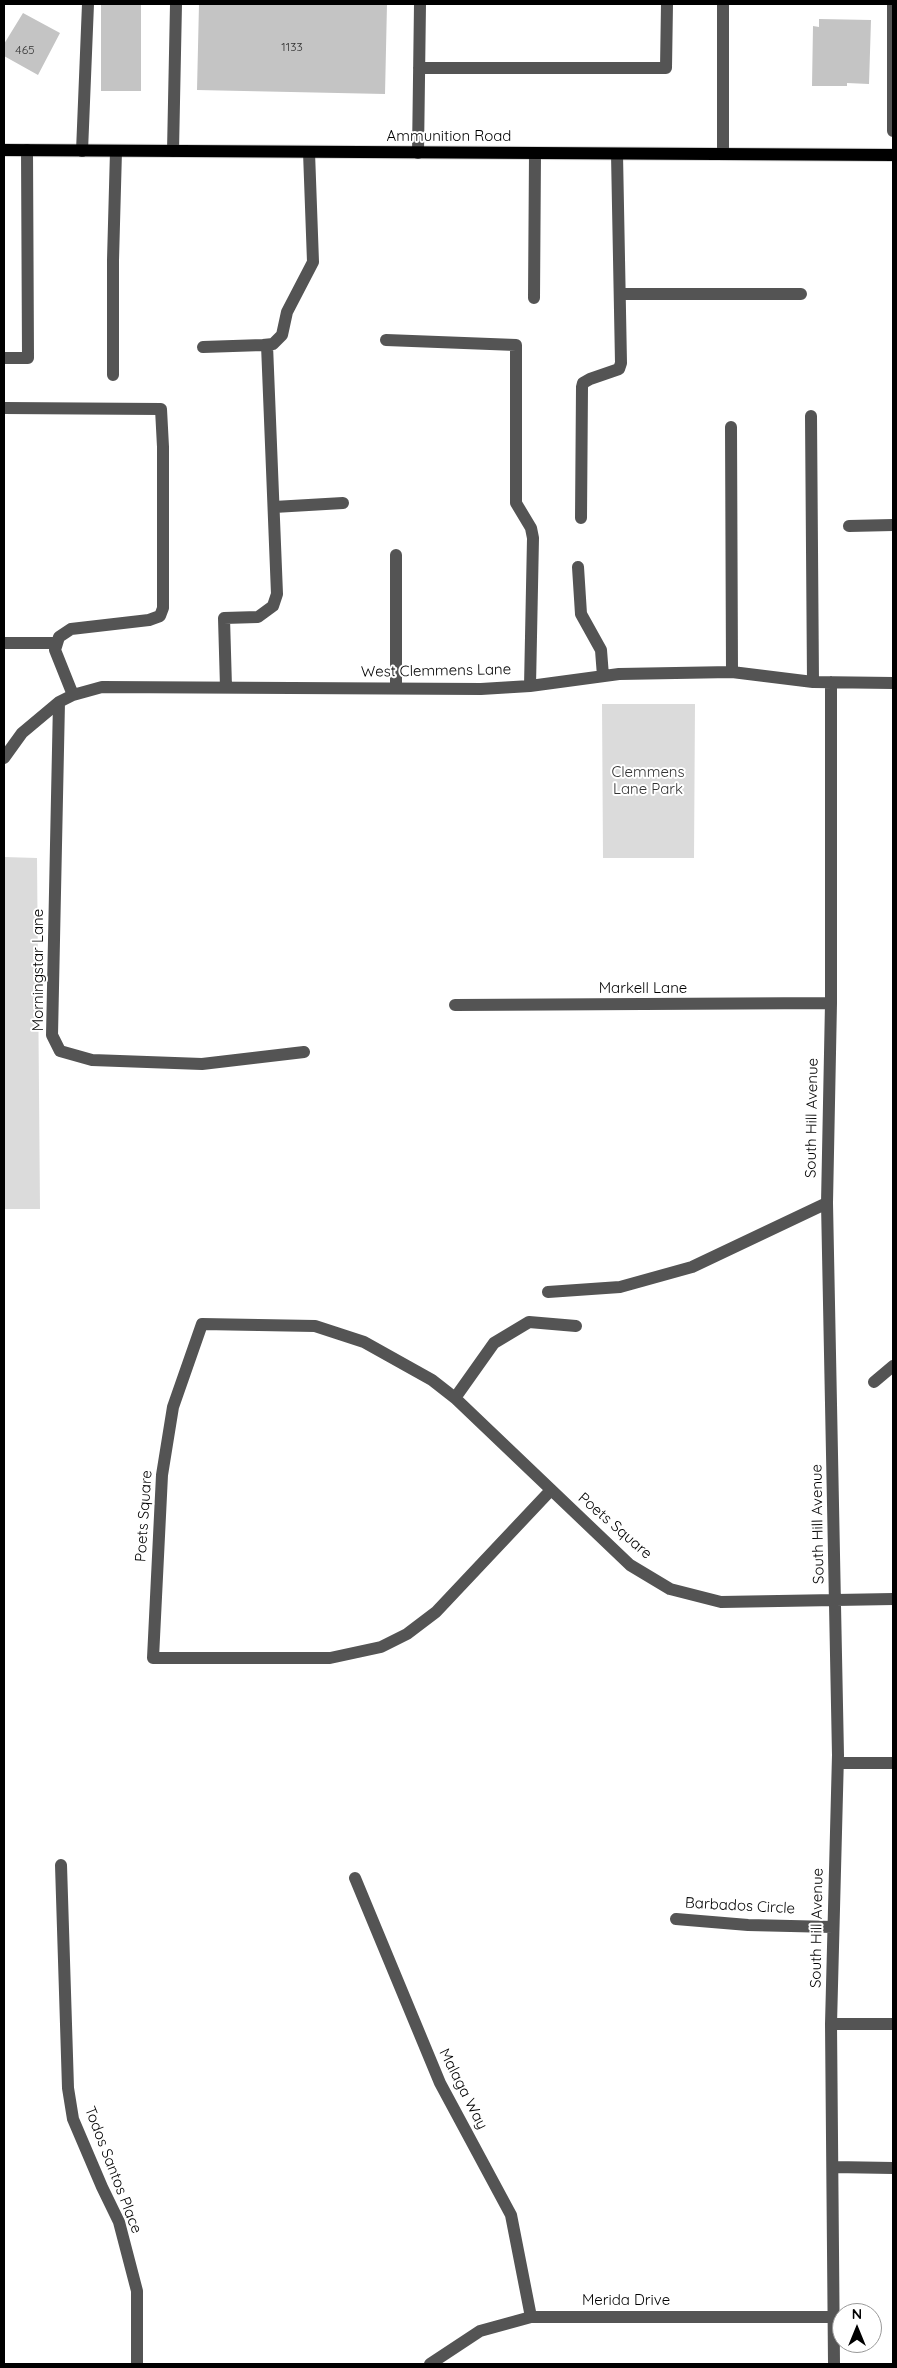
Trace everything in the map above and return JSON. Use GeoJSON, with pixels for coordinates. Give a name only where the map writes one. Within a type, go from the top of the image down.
{"type":"FeatureCollection","features":[{"type":"Feature","properties":{"kind":"main road","name":"Ammunition Road"},"geometry":{"type":"LineString","coordinates":[[4,150],[893,155]]}},
{"type":"Feature","properties":{"kind":"street"},"geometry":{"type":"LineString","coordinates":[[82,151],[88,4]]}},
{"type":"Feature","properties":{"kind":"street"},"geometry":{"type":"LineString","coordinates":[[172,151],[176,4]]}},
{"type":"Feature","properties":{"kind":"street"},"geometry":{"type":"LineString","coordinates":[[418,152],[420,4]]}},
{"type":"Feature","properties":{"kind":"street"},"geometry":{"type":"LineString","coordinates":[[419,68],[666,68],[667,4]]}},
{"type":"Feature","properties":{"kind":"street"},"geometry":{"type":"LineString","coordinates":[[723,4],[723,154]]}},
{"type":"Feature","properties":{"kind":"street"},"geometry":{"type":"LineString","coordinates":[[893,4],[893,131]]}},
{"type":"Feature","properties":{"kind":"street"},"geometry":{"type":"LineString","coordinates":[[4,358],[28,358],[27,150]]}},
{"type":"Feature","properties":{"kind":"street"},"geometry":{"type":"LineString","coordinates":[[113,375],[113,260],[116,151]]}},
{"type":"Feature","properties":{"kind":"street"},"geometry":{"type":"LineString","coordinates":[[202,347],[267,345],[273,344],[282,336],[287,312],[313,262],[309,152]]}},
{"type":"Feature","properties":{"kind":"street"},"geometry":{"type":"LineString","coordinates":[[534,298],[535,153]]}},
{"type":"Feature","properties":{"kind":"street"},"geometry":{"type":"LineString","coordinates":[[581,518],[582,387],[590,378],[619,369],[621,363],[617,154]]}},
{"type":"Feature","properties":{"kind":"street"},"geometry":{"type":"LineString","coordinates":[[620,294],[801,294]]}},
{"type":"Feature","properties":{"kind":"street"},"geometry":{"type":"LineString","coordinates":[[386,340],[516,345],[516,503],[531,528],[533,538],[530,686]]}},
{"type":"Feature","properties":{"kind":"street"},"geometry":{"type":"LineString","coordinates":[[226,687],[224,618],[258,617],[273,606],[277,594],[267,345]]}},
{"type":"Feature","properties":{"kind":"street"},"geometry":{"type":"LineString","coordinates":[[4,408],[161,409],[163,447],[163,608],[160,616],[149,620],[71,629],[59,637],[55,650],[73,694]]}},
{"type":"Feature","properties":{"kind":"street"},"geometry":{"type":"LineString","coordinates":[[811,416],[813,682]]}},
{"type":"Feature","properties":{"kind":"street"},"geometry":{"type":"LineString","coordinates":[[731,427],[732,672]]}},
{"type":"Feature","properties":{"kind":"street"},"geometry":{"type":"LineString","coordinates":[[274,508],[343,503]]}},
{"type":"Feature","properties":{"kind":"street"},"geometry":{"type":"LineString","coordinates":[[849,526],[893,525]]}},
{"type":"Feature","properties":{"kind":"street"},"geometry":{"type":"LineString","coordinates":[[396,555],[396,688]]}},
{"type":"Feature","properties":{"kind":"street"},"geometry":{"type":"LineString","coordinates":[[578,567],[580,614],[601,650],[603,676]]}},
{"type":"Feature","properties":{"kind":"street"},"geometry":{"type":"LineString","coordinates":[[4,643],[56,643]]}},
{"type":"Feature","properties":{"kind":"street","name":"West Clemmens Lane"},"geometry":{"type":"LineString","coordinates":[[4,758],[22,733],[59,702],[73,694],[102,687],[481,689],[530,686],[603,676],[732,672],[813,682],[893,683]]}},
{"type":"Feature","properties":{"kind":"street","name":"South Hill Avenue"},"geometry":{"type":"LineString","coordinates":[[830,682],[830,1003],[827,1203],[838,1762],[832,1926],[831,2024],[834,2303]]}},
{"type":"Feature","properties":{"kind":"street","name":"Morningstar Lane"},"geometry":{"type":"LineString","coordinates":[[59,702],[52,1035],[60,1051],[92,1060],[202,1064],[304,1052]]}},
{"type":"Feature","properties":{"kind":"street","name":"Markell Lane"},"geometry":{"type":"LineString","coordinates":[[455,1005],[830,1003]]}},
{"type":"Feature","properties":{"kind":"street"},"geometry":{"type":"LineString","coordinates":[[548,1292],[620,1287],[692,1268],[827,1203]]}},
{"type":"Feature","properties":{"kind":"street"},"geometry":{"type":"LineString","coordinates":[[455,1398],[494,1343],[529,1322],[576,1326]]}},
{"type":"Feature","properties":{"kind":"street","name":"Poets Square"},"geometry":{"type":"LineString","coordinates":[[551,1490],[436,1612],[408,1634],[381,1647],[330,1658],[152,1658],[162,1474],[173,1407],[202,1324],[315,1326],[364,1342],[432,1380],[455,1398],[630,1564],[670,1589],[721,1602],[836,1598],[893,1599]]}},
{"type":"Feature","properties":{"kind":"street"},"geometry":{"type":"LineString","coordinates":[[874,1382],[893,1366]]}},
{"type":"Feature","properties":{"kind":"street"},"geometry":{"type":"LineString","coordinates":[[838,1762],[893,1763]]}},
{"type":"Feature","properties":{"kind":"street","name":"Todos Santos Place"},"geometry":{"type":"LineString","coordinates":[[61,1866],[68,2088],[73,2120],[119,2222],[137,2291],[137,2364]]}},
{"type":"Feature","properties":{"kind":"street","name":"Malaga Way"},"geometry":{"type":"LineString","coordinates":[[355,1878],[440,2084],[512,2215],[531,2317]]}},
{"type":"Feature","properties":{"kind":"street","name":"Barbados Circle"},"geometry":{"type":"LineString","coordinates":[[676,1919],[748,1925],[832,1926]]}},
{"type":"Feature","properties":{"kind":"street"},"geometry":{"type":"LineString","coordinates":[[831,2024],[893,2024]]}},
{"type":"Feature","properties":{"kind":"street"},"geometry":{"type":"LineString","coordinates":[[832,2167],[893,2168]]}},
{"type":"Feature","properties":{"kind":"street","name":"Merida Drive"},"geometry":{"type":"LineString","coordinates":[[430,2364],[480,2331],[531,2317],[832,2317]]}},
{"type":"Feature","properties":{"kind":"green space","name":"Clemmens Lane Park"},"geometry":{"type":"Polygon","coordinates":[[[602,704],[695,704],[694,858],[603,858],[602,704]]]}},
{"type":"Feature","properties":{"kind":"green space"},"geometry":{"type":"Polygon","coordinates":[[[4,857],[37,858],[40,1209],[4,1209],[4,857]]]}},
{"type":"Feature","properties":{"kind":"building"},"geometry":{"type":"Polygon","coordinates":[[[101,4],[141,4],[141,91],[101,91],[101,4]]]}},
{"type":"Feature","properties":{"kind":"building"},"geometry":{"type":"Polygon","coordinates":[[[199,4],[387,4],[385,94],[197,90],[199,4]]]}},
{"type":"Feature","properties":{"kind":"building"},"geometry":{"type":"Polygon","coordinates":[[[23,13],[60,33],[38,75],[4,56],[4,44],[23,13]]]}},
{"type":"Feature","properties":{"kind":"building"},"geometry":{"type":"Polygon","coordinates":[[[819,19],[871,20],[869,84],[847,83],[847,86],[812,86],[813,26],[819,27],[819,19]]]}}]}
